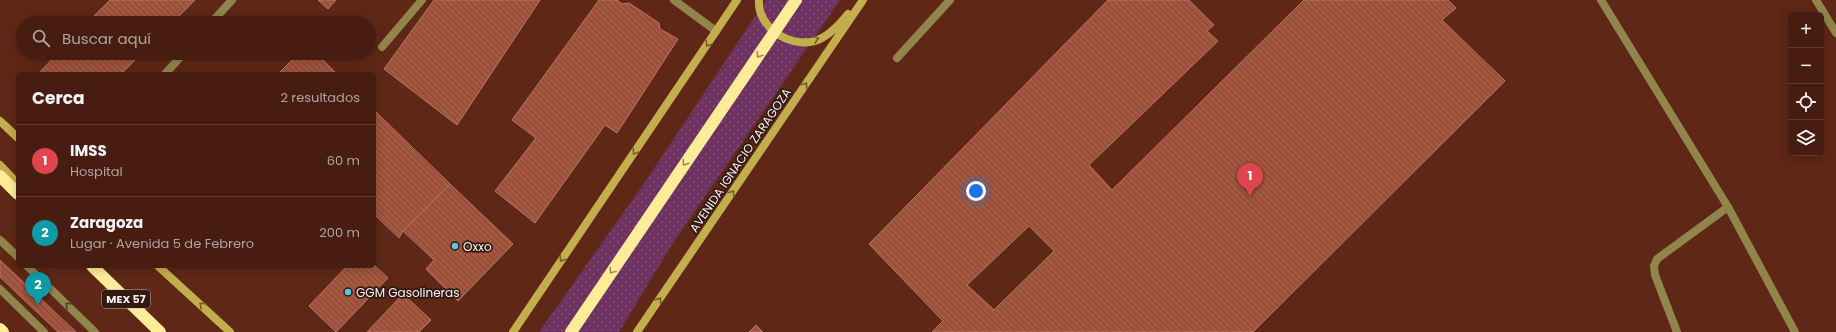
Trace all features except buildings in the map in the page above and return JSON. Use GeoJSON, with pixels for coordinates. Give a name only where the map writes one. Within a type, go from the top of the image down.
{"type":"FeatureCollection","features":[{"type":"Feature","properties":{"kind":"highway"},"geometry":{"type":"LineString","coordinates":[[571,332],[796,0]]}},
{"type":"Feature","properties":{"kind":"highway"},"geometry":{"type":"LineString","coordinates":[[0,176],[16,192]]}},
{"type":"Feature","properties":{"kind":"highway","name":"MEX 57"},"geometry":{"type":"LineString","coordinates":[[94,268],[161,332]]}},
{"type":"Feature","properties":{"kind":"highway"},"geometry":{"type":"LineString","coordinates":[[0,329],[3,332]]}},
{"type":"Feature","properties":{"kind":"main road"},"geometry":{"type":"LineString","coordinates":[[513,332],[737,0]]}},
{"type":"Feature","properties":{"kind":"main road"},"geometry":{"type":"LineString","coordinates":[[759,0],[761,18],[768,26],[787,39],[800,41],[815,41],[829,33],[861,0]]}},
{"type":"Feature","properties":{"kind":"main road","name":"AVENIDA IGNACIO ZARAGOZA"},"geometry":{"type":"LineString","coordinates":[[637,332],[861,0]]}},
{"type":"Feature","properties":{"kind":"main road"},"geometry":{"type":"LineString","coordinates":[[0,121],[16,136]]}},
{"type":"Feature","properties":{"kind":"main road"},"geometry":{"type":"LineString","coordinates":[[0,165],[16,182]]}},
{"type":"Feature","properties":{"kind":"main road"},"geometry":{"type":"LineString","coordinates":[[100,268],[161,332]]}},
{"type":"Feature","properties":{"kind":"main road"},"geometry":{"type":"LineString","coordinates":[[160,268],[230,332]]}},
{"type":"Feature","properties":{"kind":"street"},"geometry":{"type":"LineString","coordinates":[[217,16],[232,0]]}},
{"type":"Feature","properties":{"kind":"street"},"geometry":{"type":"LineString","coordinates":[[382,47],[422,0]]}},
{"type":"Feature","properties":{"kind":"street"},"geometry":{"type":"LineString","coordinates":[[674,0],[716,31]]}},
{"type":"Feature","properties":{"kind":"street"},"geometry":{"type":"LineString","coordinates":[[897,58],[950,0]]}},
{"type":"Feature","properties":{"kind":"street"},"geometry":{"type":"LineString","coordinates":[[1601,0],[1728,207],[1795,332]]}},
{"type":"Feature","properties":{"kind":"street"},"geometry":{"type":"LineString","coordinates":[[1816,0],[1836,33]]}},
{"type":"Feature","properties":{"kind":"street"},"geometry":{"type":"LineString","coordinates":[[167,72],[178,60]]}},
{"type":"Feature","properties":{"kind":"street"},"geometry":{"type":"LineString","coordinates":[[1677,332],[1655,275],[1654,266],[1657,259],[1728,207]]}},
{"type":"Feature","properties":{"kind":"street"},"geometry":{"type":"LineString","coordinates":[[0,240],[16,256]]}},
{"type":"Feature","properties":{"kind":"street"},"geometry":{"type":"LineString","coordinates":[[29,268],[96,332]]}},
{"type":"Feature","properties":{"kind":"street"},"geometry":{"type":"LineString","coordinates":[[0,289],[44,332]]}},
{"type":"Feature","properties":{"kind":"shaded area"},"geometry":{"type":"Polygon","coordinates":[[[766,0],[840,0],[673,243],[619,332],[539,332],[643,185],[766,0]]]}},
{"type":"Feature","properties":{"kind":"place","name":"IMSS"},"geometry":{"type":"Point","coordinates":[1250,196]}},
{"type":"Feature","properties":{"kind":"place","name":"Oxxo"},"geometry":{"type":"Point","coordinates":[455,246]}},
{"type":"Feature","properties":{"kind":"place","name":"GGM Gasolineras"},"geometry":{"type":"Point","coordinates":[348,292]}},
{"type":"Feature","properties":{"kind":"place","name":"Zaragoza"},"geometry":{"type":"Point","coordinates":[38,305]}}]}
